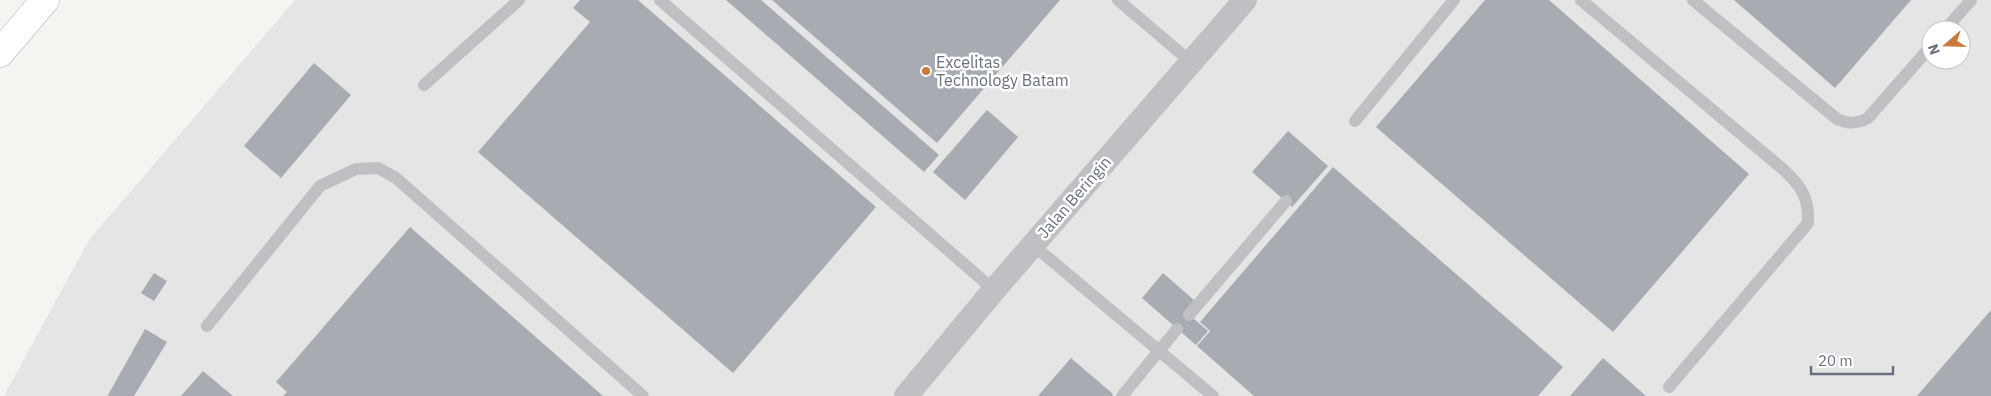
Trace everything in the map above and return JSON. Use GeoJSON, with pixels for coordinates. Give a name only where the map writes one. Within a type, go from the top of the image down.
{"type":"FeatureCollection","features":[{"type":"Feature","properties":{"kind":"main road"},"geometry":{"type":"LineString","coordinates":[[0,53],[45,0]]}},
{"type":"Feature","properties":{"kind":"street","name":"Jalan Beringin"},"geometry":{"type":"LineString","coordinates":[[906,396],[1033,244],[1245,0]]}},
{"type":"Feature","properties":{"kind":"lane"},"geometry":{"type":"LineString","coordinates":[[424,85],[519,0]]}},
{"type":"Feature","properties":{"kind":"lane"},"geometry":{"type":"LineString","coordinates":[[660,0],[994,290]]}},
{"type":"Feature","properties":{"kind":"lane"},"geometry":{"type":"LineString","coordinates":[[1118,0],[1191,62]]}},
{"type":"Feature","properties":{"kind":"lane"},"geometry":{"type":"LineString","coordinates":[[1355,121],[1454,0]]}},
{"type":"Feature","properties":{"kind":"lane"},"geometry":{"type":"LineString","coordinates":[[1581,0],[1784,170],[1796,182],[1804,194],[1809,207],[1808,223],[1669,387]]}},
{"type":"Feature","properties":{"kind":"lane"},"geometry":{"type":"LineString","coordinates":[[1693,0],[1845,123],[1860,122],[1868,118],[1921,57]]}},
{"type":"Feature","properties":{"kind":"lane"},"geometry":{"type":"LineString","coordinates":[[1954,20],[1971,0]]}},
{"type":"Feature","properties":{"kind":"lane"},"geometry":{"type":"LineString","coordinates":[[207,326],[320,186],[356,169],[378,168],[396,178],[643,396]]}},
{"type":"Feature","properties":{"kind":"lane"},"geometry":{"type":"LineString","coordinates":[[1189,314],[1286,201]]}},
{"type":"Feature","properties":{"kind":"lane"},"geometry":{"type":"LineString","coordinates":[[1033,244],[1213,396]]}},
{"type":"Feature","properties":{"kind":"lane"},"geometry":{"type":"LineString","coordinates":[[1122,396],[1177,329]]}},
{"type":"Feature","properties":{"kind":"shaded area"},"geometry":{"type":"Polygon","coordinates":[[[295,0],[1991,0],[1991,396],[4,396],[89,240],[295,0]]]}},
{"type":"Feature","properties":{"kind":"building"},"geometry":{"type":"Polygon","coordinates":[[[580,0],[638,0],[876,207],[733,373],[478,152],[590,22],[573,8],[580,0]]]}},
{"type":"Feature","properties":{"kind":"building"},"geometry":{"type":"Polygon","coordinates":[[[726,0],[761,0],[939,155],[924,172],[726,0]]]}},
{"type":"Feature","properties":{"kind":"building","name":"Excelitas Technology Batam"},"geometry":{"type":"Polygon","coordinates":[[[772,0],[1060,0],[937,143],[772,0]]]}},
{"type":"Feature","properties":{"kind":"building"},"geometry":{"type":"Polygon","coordinates":[[[1485,0],[1549,0],[1749,174],[1613,332],[1376,127],[1485,0]]]}},
{"type":"Feature","properties":{"kind":"building"},"geometry":{"type":"Polygon","coordinates":[[[1734,0],[1911,0],[1835,88],[1734,0]]]}},
{"type":"Feature","properties":{"kind":"building"},"geometry":{"type":"Polygon","coordinates":[[[314,63],[351,95],[281,178],[244,146],[314,63]]]}},
{"type":"Feature","properties":{"kind":"building"},"geometry":{"type":"Polygon","coordinates":[[[987,110],[1018,137],[965,200],[933,172],[987,110]]]}},
{"type":"Feature","properties":{"kind":"building"},"geometry":{"type":"Polygon","coordinates":[[[1288,131],[1328,166],[1292,207],[1252,172],[1288,131]]]}},
{"type":"Feature","properties":{"kind":"building"},"geometry":{"type":"Polygon","coordinates":[[[1333,167],[1563,367],[1538,396],[1254,396],[1197,346],[1210,331],[1200,322],[1333,167]]]}},
{"type":"Feature","properties":{"kind":"building"},"geometry":{"type":"Polygon","coordinates":[[[410,227],[603,396],[283,396],[287,392],[276,382],[410,227]]]}},
{"type":"Feature","properties":{"kind":"building"},"geometry":{"type":"Polygon","coordinates":[[[154,273],[167,281],[154,301],[141,293],[154,273]]]}},
{"type":"Feature","properties":{"kind":"building"},"geometry":{"type":"Polygon","coordinates":[[[1163,273],[1195,301],[1186,312],[1208,331],[1196,345],[1142,298],[1163,273]]]}},
{"type":"Feature","properties":{"kind":"building"},"geometry":{"type":"Polygon","coordinates":[[[1991,310],[1991,396],[1917,396],[1991,310]]]}},
{"type":"Feature","properties":{"kind":"building"},"geometry":{"type":"Polygon","coordinates":[[[145,329],[167,342],[134,396],[108,395],[145,329]]]}},
{"type":"Feature","properties":{"kind":"building"},"geometry":{"type":"Polygon","coordinates":[[[1071,358],[1113,394],[1112,396],[1038,396],[1071,358]]]}},
{"type":"Feature","properties":{"kind":"building"},"geometry":{"type":"Polygon","coordinates":[[[1603,358],[1646,396],[1570,396],[1603,358]]]}},
{"type":"Feature","properties":{"kind":"building"},"geometry":{"type":"Polygon","coordinates":[[[203,371],[233,396],[181,396],[203,371]]]}},
{"type":"Feature","properties":{"kind":"place","name":"Excelitas Technology Batam"},"geometry":{"type":"Point","coordinates":[926,71]}}]}
